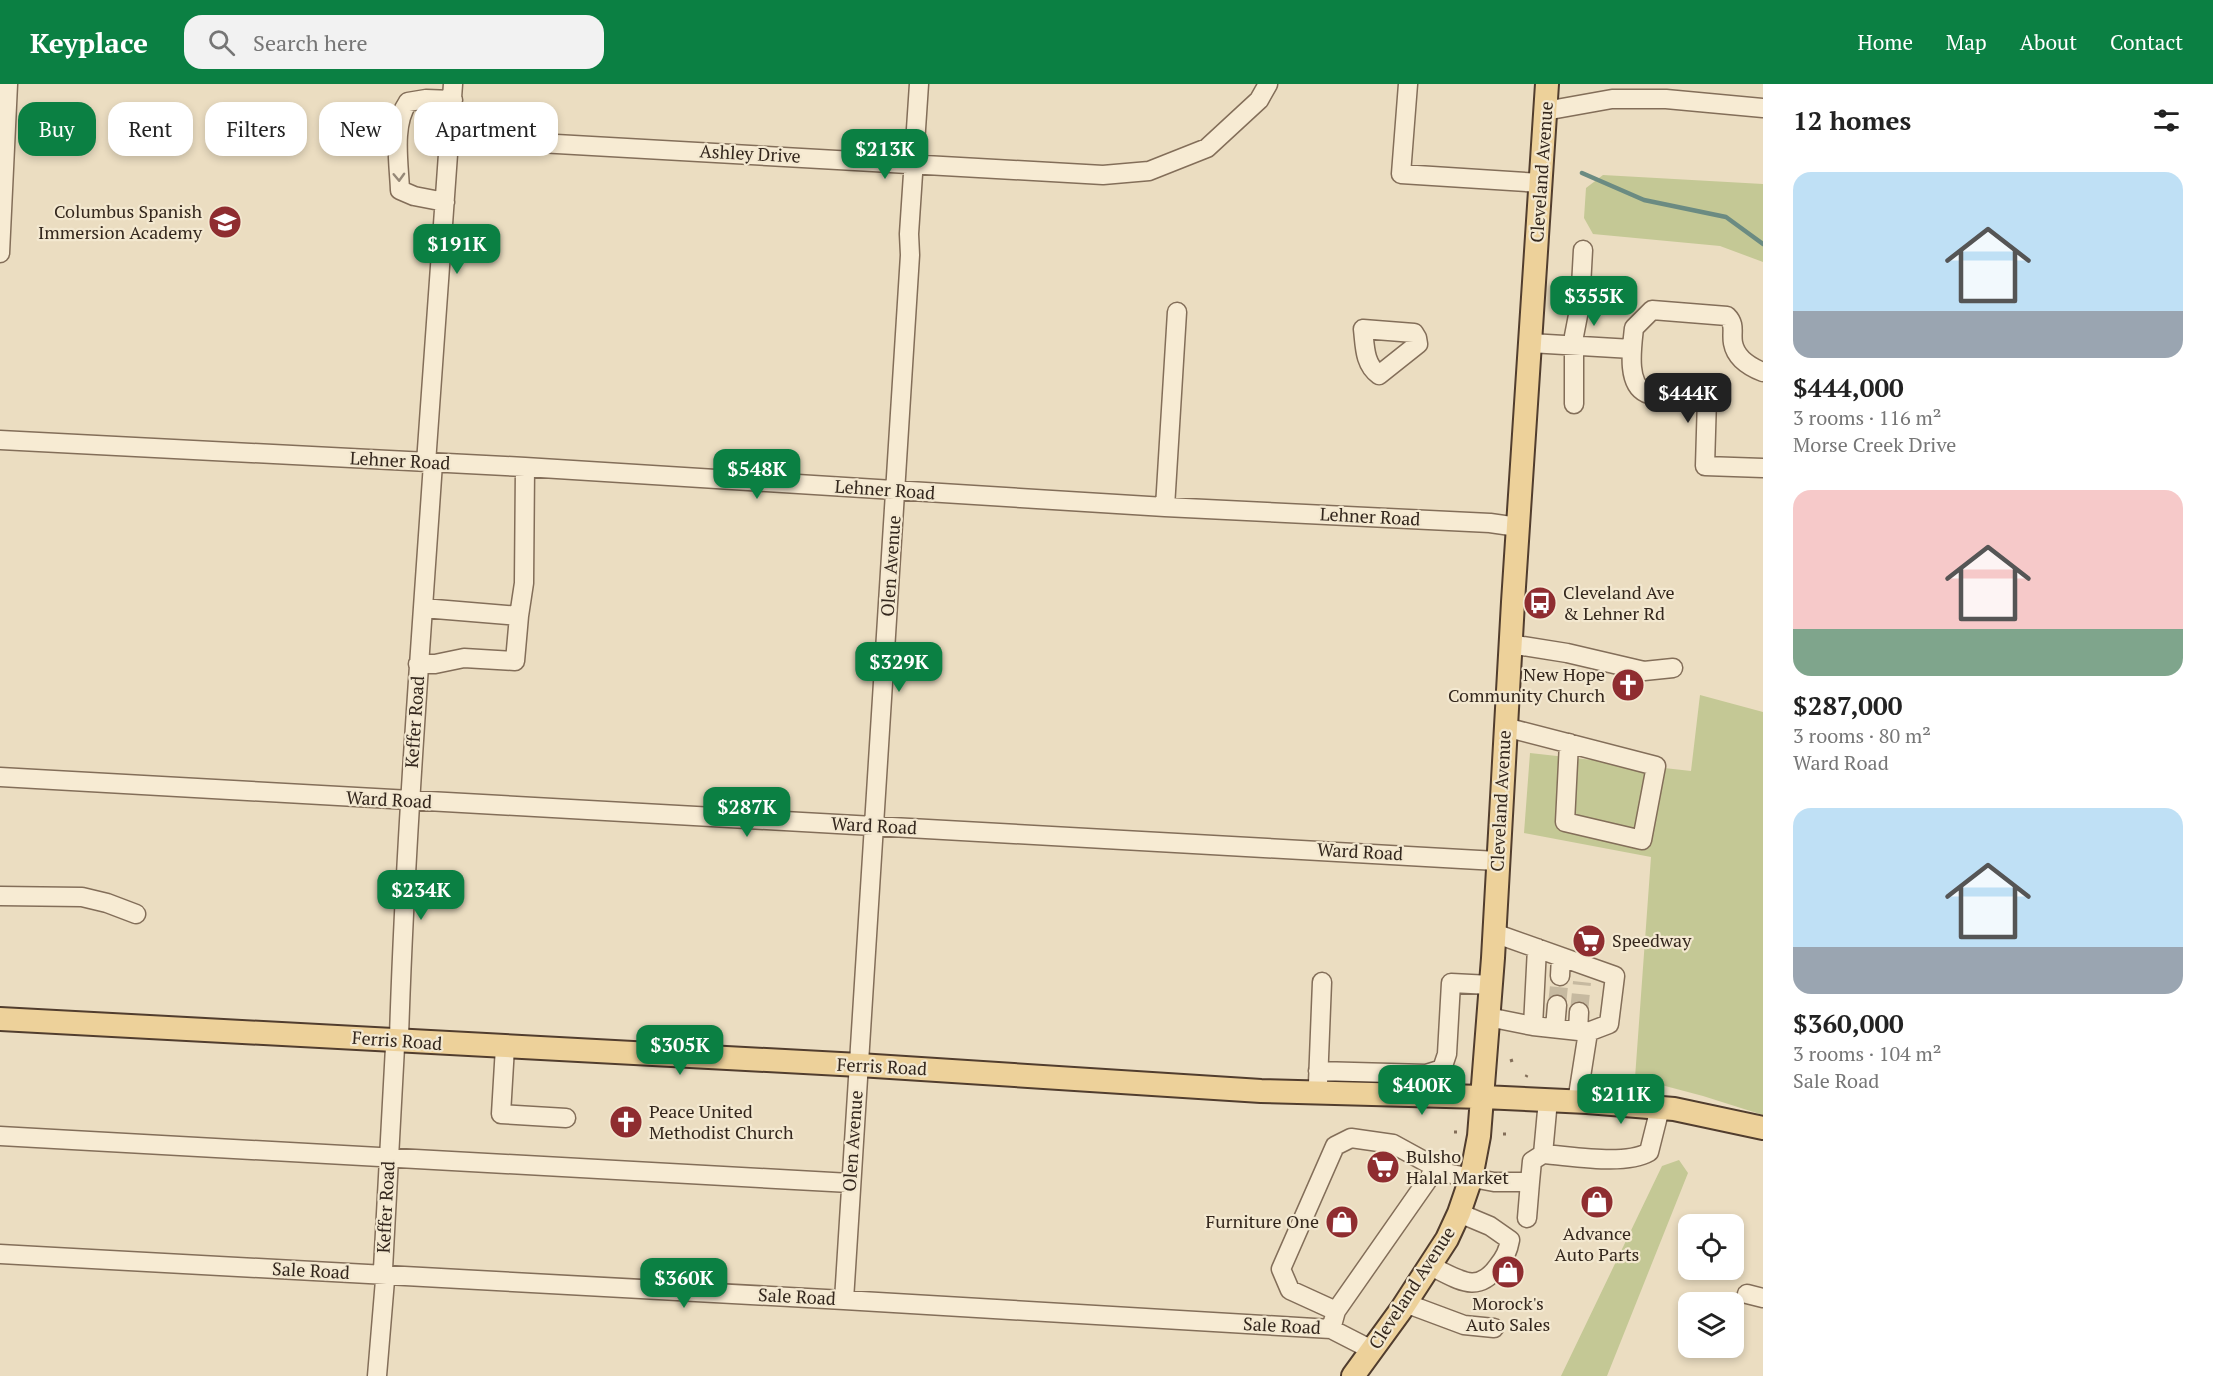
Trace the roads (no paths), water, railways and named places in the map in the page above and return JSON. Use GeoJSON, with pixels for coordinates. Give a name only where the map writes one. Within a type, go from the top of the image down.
{"type":"FeatureCollection","features":[{"type":"Feature","properties":{"kind":"main road","name":"Cleveland Avenue"},"geometry":{"type":"LineString","coordinates":[[1353,1376],[1406,1303],[1430,1266],[1459,1213],[1471,1178],[1479,1136],[1491,985],[1510,644],[1547,84]]}},
{"type":"Feature","properties":{"kind":"main road","name":"Ferris Road"},"geometry":{"type":"LineString","coordinates":[[0,1019],[859,1065],[1317,1094],[1548,1100],[1674,1109],[1763,1128]]}},
{"type":"Feature","properties":{"kind":"street"},"geometry":{"type":"LineString","coordinates":[[0,253],[8,84]]}},
{"type":"Feature","properties":{"kind":"street","name":"Olen Avenue"},"geometry":{"type":"LineString","coordinates":[[844,1300],[896,491],[919,84]]}},
{"type":"Feature","properties":{"kind":"street","name":"Ashley Drive"},"geometry":{"type":"LineString","coordinates":[[558,144],[1103,175],[1149,171],[1207,148],[1259,100],[1268,84]]}},
{"type":"Feature","properties":{"kind":"street"},"geometry":{"type":"LineString","coordinates":[[1407,84],[1401,174],[1541,183]]}},
{"type":"Feature","properties":{"kind":"street"},"geometry":{"type":"LineString","coordinates":[[445,202],[414,196],[400,190],[398,147],[402,111],[408,102],[453,92]]}},
{"type":"Feature","properties":{"kind":"street"},"geometry":{"type":"LineString","coordinates":[[1545,111],[1612,99],[1666,99],[1763,108]]}},
{"type":"Feature","properties":{"kind":"street","name":"Keffer Road"},"geometry":{"type":"LineString","coordinates":[[377,1376],[449,156]]}},
{"type":"Feature","properties":{"kind":"street"},"geometry":{"type":"LineString","coordinates":[[1574,404],[1574,346],[1580,305],[1583,250]]}},
{"type":"Feature","properties":{"kind":"street"},"geometry":{"type":"LineString","coordinates":[[1763,372],[1749,367],[1738,354],[1733,344],[1734,326],[1727,316],[1652,310],[1634,328],[1633,374],[1637,386],[1647,394],[1707,398],[1705,466],[1763,468]]}},
{"type":"Feature","properties":{"kind":"street"},"geometry":{"type":"LineString","coordinates":[[1165,507],[1177,312]]}},
{"type":"Feature","properties":{"kind":"street"},"geometry":{"type":"LineString","coordinates":[[1530,343],[1632,350]]}},
{"type":"Feature","properties":{"kind":"street","name":"Lehner Road"},"geometry":{"type":"LineString","coordinates":[[0,440],[525,467],[1165,507],[1490,523],[1518,527]]}},
{"type":"Feature","properties":{"kind":"street"},"geometry":{"type":"LineString","coordinates":[[418,664],[435,664],[464,658],[515,661],[524,583],[525,467]]}},
{"type":"Feature","properties":{"kind":"street"},"geometry":{"type":"LineString","coordinates":[[423,608],[519,616]]}},
{"type":"Feature","properties":{"kind":"street"},"geometry":{"type":"LineString","coordinates":[[1510,644],[1567,653],[1644,671],[1673,668]]}},
{"type":"Feature","properties":{"kind":"street"},"geometry":{"type":"LineString","coordinates":[[1505,727],[1569,743],[1656,766],[1642,840],[1565,822],[1569,743]]}},
{"type":"Feature","properties":{"kind":"street","name":"Ward Road"},"geometry":{"type":"LineString","coordinates":[[0,777],[410,802],[1497,861]]}},
{"type":"Feature","properties":{"kind":"street"},"geometry":{"type":"LineString","coordinates":[[0,896],[82,897],[136,914]]}},
{"type":"Feature","properties":{"kind":"street"},"geometry":{"type":"LineString","coordinates":[[1488,1017],[1533,1026],[1583,1031],[1609,1024],[1615,976],[1582,974],[1561,957],[1494,933]]}},
{"type":"Feature","properties":{"kind":"street"},"geometry":{"type":"LineString","coordinates":[[1533,1026],[1538,948]]}},
{"type":"Feature","properties":{"kind":"street"},"geometry":{"type":"LineString","coordinates":[[1560,976],[1561,957]]}},
{"type":"Feature","properties":{"kind":"street"},"geometry":{"type":"LineString","coordinates":[[1317,1094],[1322,982]]}},
{"type":"Feature","properties":{"kind":"street"},"geometry":{"type":"LineString","coordinates":[[1318,1071],[1426,1074],[1442,1070],[1447,1054],[1451,983],[1491,985]]}},
{"type":"Feature","properties":{"kind":"street"},"geometry":{"type":"LineString","coordinates":[[1555,1028],[1557,1005]]}},
{"type":"Feature","properties":{"kind":"street"},"geometry":{"type":"LineString","coordinates":[[1577,1102],[1583,1031],[1579,1012]]}},
{"type":"Feature","properties":{"kind":"street"},"geometry":{"type":"LineString","coordinates":[[505,1047],[501,1114],[566,1118]]}},
{"type":"Feature","properties":{"kind":"street"},"geometry":{"type":"LineString","coordinates":[[1543,1154],[1548,1100]]}},
{"type":"Feature","properties":{"kind":"street"},"geometry":{"type":"LineString","coordinates":[[1527,1218],[1532,1161],[1543,1154],[1640,1158],[1649,1152],[1660,1108]]}},
{"type":"Feature","properties":{"kind":"street"},"geometry":{"type":"LineString","coordinates":[[0,1136],[850,1183]]}},
{"type":"Feature","properties":{"kind":"street"},"geometry":{"type":"LineString","coordinates":[[1436,1168],[1334,1320],[1290,1290],[1281,1269],[1335,1146],[1351,1138],[1393,1143],[1446,1173],[1494,1182],[1530,1182]]}},
{"type":"Feature","properties":{"kind":"street"},"geometry":{"type":"LineString","coordinates":[[1430,1266],[1471,1283],[1482,1282],[1490,1277],[1508,1252],[1510,1240],[1490,1226],[1459,1213]]}},
{"type":"Feature","properties":{"kind":"street","name":"Sale Road"},"geometry":{"type":"LineString","coordinates":[[0,1254],[844,1300],[1334,1320],[1372,1350]]}},
{"type":"Feature","properties":{"kind":"street"},"geometry":{"type":"LineString","coordinates":[[1406,1303],[1464,1325],[1494,1328]]}},
{"type":"Feature","properties":{"kind":"waterway"},"geometry":{"type":"LineString","coordinates":[[1582,173],[1644,200],[1726,217],[1763,244]]}},
{"type":"Feature","properties":{"kind":"tunnel"},"geometry":{"type":"LineString","coordinates":[[1557,1005],[1560,976]]}},
{"type":"Feature","properties":{"kind":"tunnel"},"geometry":{"type":"LineString","coordinates":[[1579,1012],[1582,982]]}},
{"type":"Feature","properties":{"kind":"place","name":"Columbus Spanish Immersion Academy"},"geometry":{"type":"Point","coordinates":[225,222]}},
{"type":"Feature","properties":{"kind":"place","name":"Cleveland Ave & Lehner Rd"},"geometry":{"type":"Point","coordinates":[1540,603]}},
{"type":"Feature","properties":{"kind":"place","name":"New Hope Community Church"},"geometry":{"type":"Point","coordinates":[1628,685]}},
{"type":"Feature","properties":{"kind":"place","name":"Speedway"},"geometry":{"type":"Point","coordinates":[1589,941]}},
{"type":"Feature","properties":{"kind":"place","name":"Peace United Methodist Church"},"geometry":{"type":"Point","coordinates":[626,1122]}},
{"type":"Feature","properties":{"kind":"place","name":"Bulsho Halal Market"},"geometry":{"type":"Point","coordinates":[1383,1167]}},
{"type":"Feature","properties":{"kind":"place","name":"Advance Auto Parts"},"geometry":{"type":"Point","coordinates":[1597,1202]}},
{"type":"Feature","properties":{"kind":"place","name":"Furniture One"},"geometry":{"type":"Point","coordinates":[1342,1222]}},
{"type":"Feature","properties":{"kind":"place","name":"Morock's Auto Sales"},"geometry":{"type":"Point","coordinates":[1508,1272]}}]}
